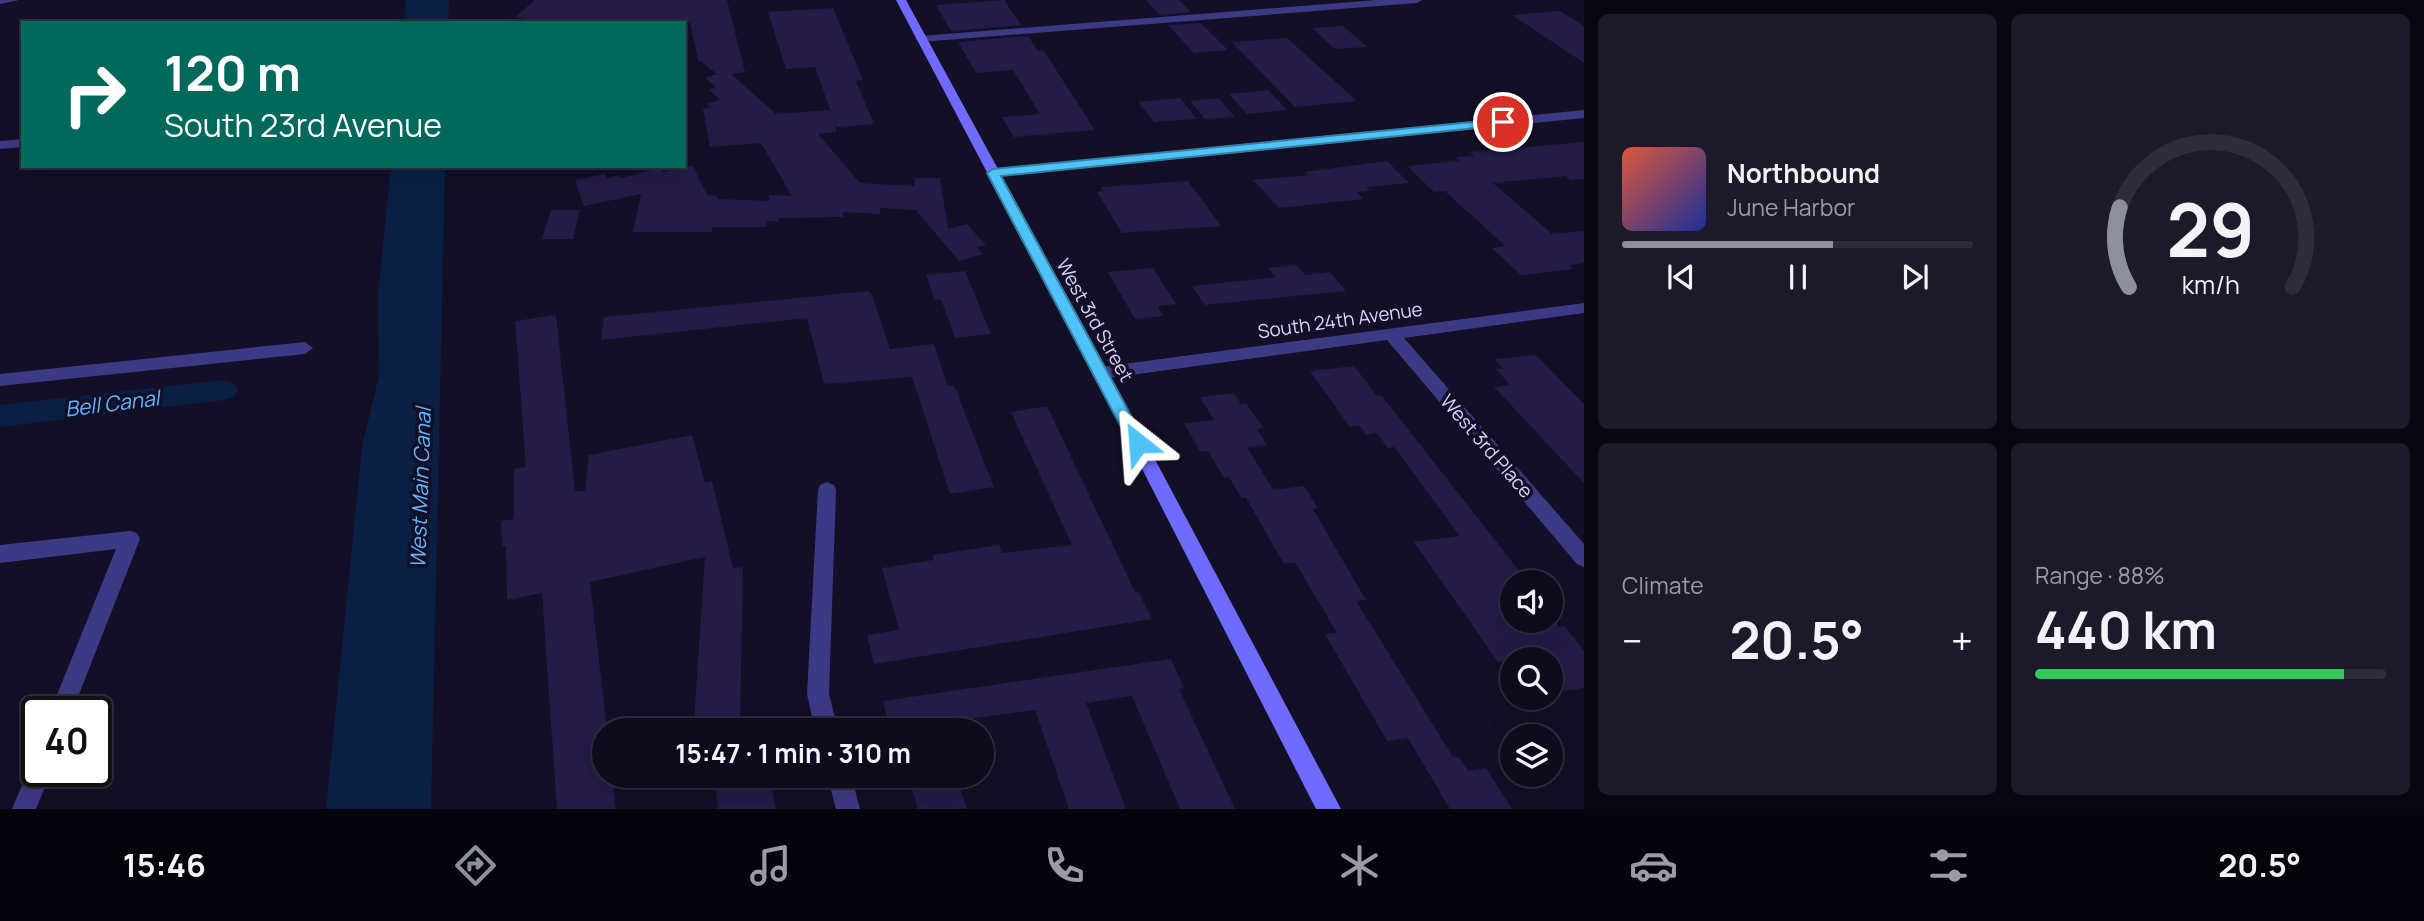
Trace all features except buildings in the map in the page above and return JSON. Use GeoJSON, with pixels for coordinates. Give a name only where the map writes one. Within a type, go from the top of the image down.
{"type":"FeatureCollection","features":[{"type":"Feature","properties":{"kind":"street"},"geometry":{"type":"LineString","coordinates":[[0,1],[14,0]]}},
{"type":"Feature","properties":{"kind":"street","name":"West 3rd Street"},"geometry":{"type":"LineString","coordinates":[[901,0],[1101,373],[1329,809]]}},
{"type":"Feature","properties":{"kind":"street"},"geometry":{"type":"LineString","coordinates":[[920,39],[1418,0]]}},
{"type":"Feature","properties":{"kind":"street"},"geometry":{"type":"LineString","coordinates":[[993,173],[1584,114]]}},
{"type":"Feature","properties":{"kind":"street"},"geometry":{"type":"LineString","coordinates":[[0,145],[21,143]]}},
{"type":"Feature","properties":{"kind":"street","name":"South 24th Avenue"},"geometry":{"type":"LineString","coordinates":[[1101,373],[1584,308]]}},
{"type":"Feature","properties":{"kind":"street","name":"West 3rd Place"},"geometry":{"type":"LineString","coordinates":[[1391,334],[1584,558]]}},
{"type":"Feature","properties":{"kind":"street"},"geometry":{"type":"LineString","coordinates":[[0,380],[305,348]]}},
{"type":"Feature","properties":{"kind":"street"},"geometry":{"type":"LineString","coordinates":[[824,718],[818,694],[827,490]]}},
{"type":"Feature","properties":{"kind":"street"},"geometry":{"type":"LineString","coordinates":[[0,554],[130,539],[67,696]]}},
{"type":"Feature","properties":{"kind":"street"},"geometry":{"type":"LineString","coordinates":[[24,809],[32,787]]}},
{"type":"Feature","properties":{"kind":"street"},"geometry":{"type":"LineString","coordinates":[[842,788],[848,809]]}},
{"type":"Feature","properties":{"kind":"water"},"geometry":{"type":"Polygon","coordinates":[[[406,0],[449,0],[448,21],[404,21],[406,0]]]}},
{"type":"Feature","properties":{"kind":"water","name":"West Main Canal"},"geometry":{"type":"Polygon","coordinates":[[[391,168],[445,168],[431,809],[326,809],[362,446],[379,376],[378,296],[391,168]]]}},
{"type":"Feature","properties":{"kind":"waterway","name":"Bell Canal"},"geometry":{"type":"LineString","coordinates":[[0,416],[224,390]]}},
{"type":"Feature","properties":{"kind":"route"},"geometry":{"type":"LineString","coordinates":[[1138,443],[993,173],[1503,122]]}}]}
